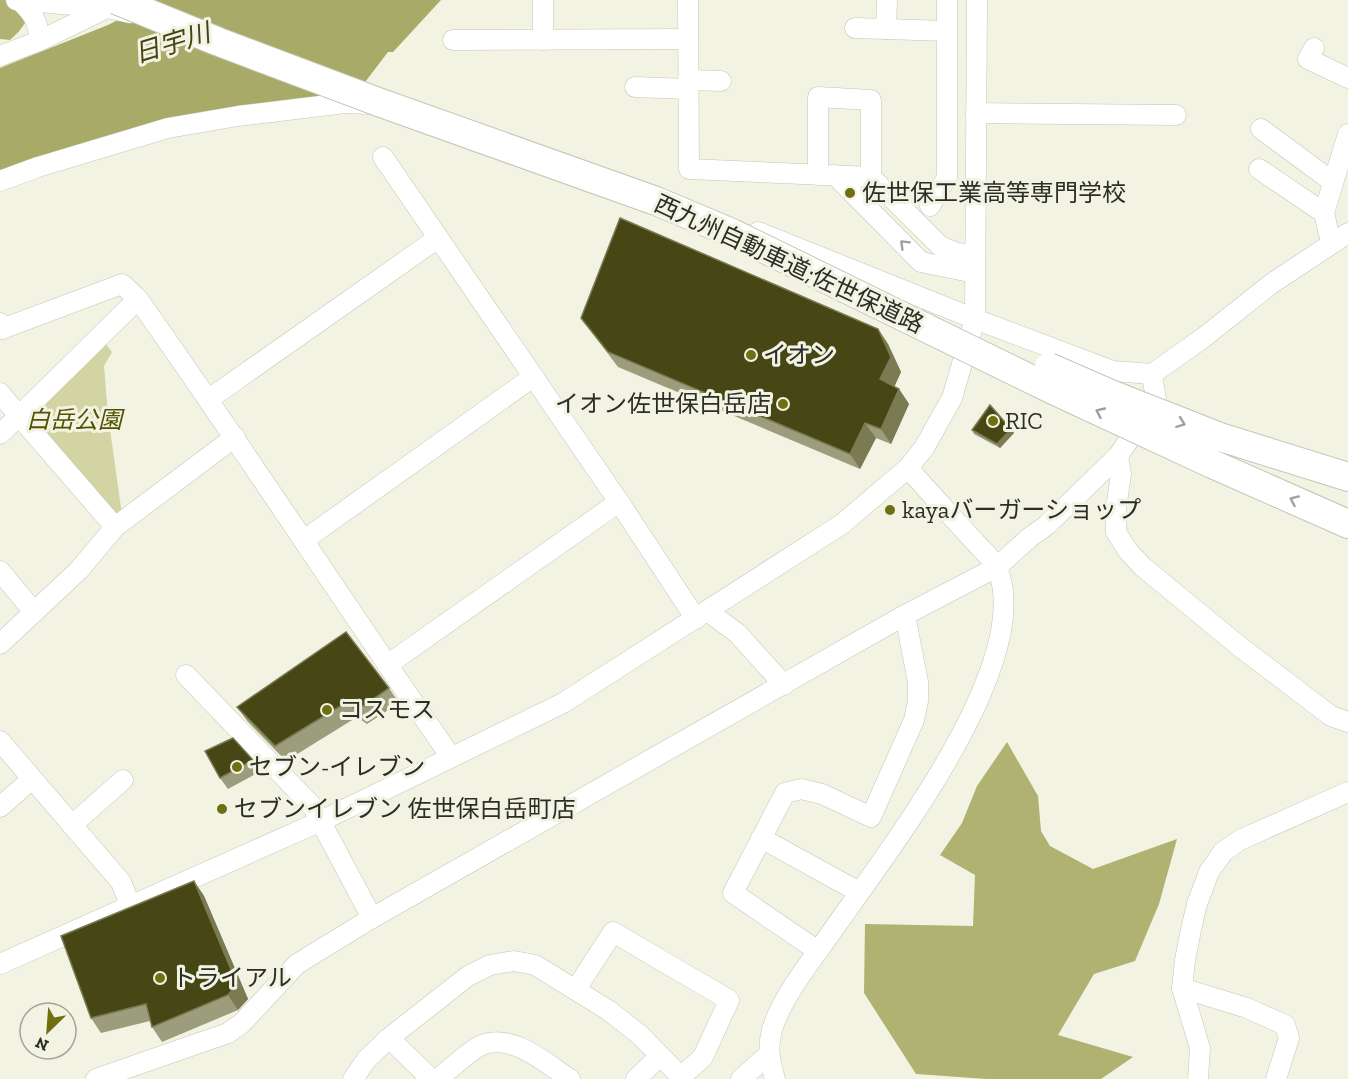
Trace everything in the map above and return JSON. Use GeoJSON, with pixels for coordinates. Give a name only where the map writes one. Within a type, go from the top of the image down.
{"type":"FeatureCollection","features":[{"type":"Feature","properties":{"kind":"highway","name":"西九州自動車道;佐世保道路"},"geometry":{"type":"LineString","coordinates":[[158,0],[248,35],[658,181],[795,241],[1063,374],[1165,417],[1220,437],[1348,477]]}},
{"type":"Feature","properties":{"kind":"highway","name":"西九州自動車道;佐世保道路"},"geometry":{"type":"LineString","coordinates":[[120,5],[348,91],[656,201],[732,232],[1053,390],[1348,524]]}},
{"type":"Feature","properties":{"kind":"street"},"geometry":{"type":"LineString","coordinates":[[17,0],[120,5],[200,29],[427,108],[761,233],[975,319],[1113,371],[1152,374],[1203,338],[1271,284],[1340,238],[1324,213],[1259,170]]}},
{"type":"Feature","properties":{"kind":"street"},"geometry":{"type":"LineString","coordinates":[[17,0],[33,13],[39,29],[39,41]]}},
{"type":"Feature","properties":{"kind":"street"},"geometry":{"type":"LineString","coordinates":[[543,0],[543,40]]}},
{"type":"Feature","properties":{"kind":"street"},"geometry":{"type":"LineString","coordinates":[[688,0],[689,170],[871,177],[940,246],[975,264]]}},
{"type":"Feature","properties":{"kind":"street"},"geometry":{"type":"LineString","coordinates":[[886,29],[887,0]]}},
{"type":"Feature","properties":{"kind":"street"},"geometry":{"type":"LineString","coordinates":[[930,206],[947,177],[947,0]]}},
{"type":"Feature","properties":{"kind":"street"},"geometry":{"type":"LineString","coordinates":[[0,964],[321,821],[563,703],[842,524],[908,468],[924,448],[952,398],[975,319],[977,0]]}},
{"type":"Feature","properties":{"kind":"street"},"geometry":{"type":"LineString","coordinates":[[0,56],[120,5]]}},
{"type":"Feature","properties":{"kind":"street"},"geometry":{"type":"LineString","coordinates":[[855,28],[947,31]]}},
{"type":"Feature","properties":{"kind":"street"},"geometry":{"type":"LineString","coordinates":[[453,40],[688,39]]}},
{"type":"Feature","properties":{"kind":"street"},"geometry":{"type":"LineString","coordinates":[[1314,48],[1308,59],[1348,78]]}},
{"type":"Feature","properties":{"kind":"street"},"geometry":{"type":"LineString","coordinates":[[635,87],[721,81]]}},
{"type":"Feature","properties":{"kind":"street"},"geometry":{"type":"LineString","coordinates":[[871,177],[870,100],[818,97],[826,175],[921,262],[975,264]]}},
{"type":"Feature","properties":{"kind":"street"},"geometry":{"type":"LineString","coordinates":[[0,181],[38,167],[168,128],[345,103],[427,108]]}},
{"type":"Feature","properties":{"kind":"street"},"geometry":{"type":"LineString","coordinates":[[976,113],[1176,115]]}},
{"type":"Feature","properties":{"kind":"street"},"geometry":{"type":"LineString","coordinates":[[1261,129],[1333,182]]}},
{"type":"Feature","properties":{"kind":"street"},"geometry":{"type":"LineString","coordinates":[[1324,213],[1348,134]]}},
{"type":"Feature","properties":{"kind":"street"},"geometry":{"type":"LineString","coordinates":[[383,158],[619,502],[701,615],[737,633],[784,685]]}},
{"type":"Feature","properties":{"kind":"street"},"geometry":{"type":"LineString","coordinates":[[209,399],[438,238]]}},
{"type":"Feature","properties":{"kind":"street"},"geometry":{"type":"LineString","coordinates":[[1,327],[122,284],[138,299],[235,437],[451,757]]}},
{"type":"Feature","properties":{"kind":"street"},"geometry":{"type":"LineString","coordinates":[[0,434],[138,299]]}},
{"type":"Feature","properties":{"kind":"street"},"geometry":{"type":"LineString","coordinates":[[96,1079],[228,1033],[242,1023],[297,964],[372,918],[906,615],[997,567],[1047,525],[1118,456],[1156,400],[1152,374]]}},
{"type":"Feature","properties":{"kind":"street"},"geometry":{"type":"LineString","coordinates":[[304,540],[533,377]]}},
{"type":"Feature","properties":{"kind":"street"},"geometry":{"type":"LineString","coordinates":[[0,393],[115,527]]}},
{"type":"Feature","properties":{"kind":"street"},"geometry":{"type":"LineString","coordinates":[[0,644],[79,570],[115,527],[235,437]]}},
{"type":"Feature","properties":{"kind":"street"},"geometry":{"type":"LineString","coordinates":[[1118,456],[1121,474],[1116,509],[1116,532],[1128,551],[1143,567],[1239,646],[1331,716],[1348,722]]}},
{"type":"Feature","properties":{"kind":"street"},"geometry":{"type":"LineString","coordinates":[[775,1079],[768,1055],[772,1030],[783,1005],[818,951],[928,795],[970,717],[994,662],[1004,618],[1004,589],[997,567],[908,468]]}},
{"type":"Feature","properties":{"kind":"street"},"geometry":{"type":"LineString","coordinates":[[387,665],[619,502]]}},
{"type":"Feature","properties":{"kind":"street"},"geometry":{"type":"LineString","coordinates":[[0,570],[34,612]]}},
{"type":"Feature","properties":{"kind":"street"},"geometry":{"type":"LineString","coordinates":[[818,951],[733,893],[785,793],[801,789],[822,794],[871,817],[914,720],[918,701],[918,682],[906,615]]}},
{"type":"Feature","properties":{"kind":"street"},"geometry":{"type":"LineString","coordinates":[[186,675],[313,807],[372,918]]}},
{"type":"Feature","properties":{"kind":"street"},"geometry":{"type":"LineString","coordinates":[[0,741],[121,882],[131,907]]}},
{"type":"Feature","properties":{"kind":"street"},"geometry":{"type":"LineString","coordinates":[[0,807],[32,779]]}},
{"type":"Feature","properties":{"kind":"street"},"geometry":{"type":"LineString","coordinates":[[72,825],[123,780]]}},
{"type":"Feature","properties":{"kind":"street"},"geometry":{"type":"LineString","coordinates":[[1198,1079],[1200,1048],[1182,988],[1185,960],[1197,904],[1209,872],[1223,852],[1240,840],[1348,792]]}},
{"type":"Feature","properties":{"kind":"street"},"geometry":{"type":"LineString","coordinates":[[761,838],[859,892]]}},
{"type":"Feature","properties":{"kind":"street"},"geometry":{"type":"LineString","coordinates":[[353,1079],[367,1059],[388,1038],[468,976],[490,965],[514,961],[535,965],[576,989],[631,1028],[682,1078],[702,1057],[729,1000],[614,933],[576,989]]}},
{"type":"Feature","properties":{"kind":"street"},"geometry":{"type":"LineString","coordinates":[[1182,988],[1247,1008],[1285,1025],[1289,1038],[1276,1079]]}},
{"type":"Feature","properties":{"kind":"street"},"geometry":{"type":"LineString","coordinates":[[388,1038],[431,1079]]}},
{"type":"Feature","properties":{"kind":"street"},"geometry":{"type":"LineString","coordinates":[[438,1079],[481,1045],[498,1041],[513,1043],[570,1079]]}},
{"type":"Feature","properties":{"kind":"street"},"geometry":{"type":"LineString","coordinates":[[741,1079],[768,1055]]}},
{"type":"Feature","properties":{"kind":"street"},"geometry":{"type":"LineString","coordinates":[[636,1079],[660,1056]]}},
{"type":"Feature","properties":{"kind":"green space","name":"白岳公園"},"geometry":{"type":"Polygon","coordinates":[[[105,343],[112,352],[104,366],[108,415],[122,515],[115,518],[27,418],[105,343]]]}},
{"type":"Feature","properties":{"kind":"shaded area"},"geometry":{"type":"Polygon","coordinates":[[[0,0],[30,0],[25,22],[10,40],[0,39],[0,0]]]}},
{"type":"Feature","properties":{"kind":"shaded area"},"geometry":{"type":"Polygon","coordinates":[[[1007,742],[1038,796],[1041,831],[1050,846],[1093,869],[1177,839],[1159,904],[1135,961],[1094,974],[1058,1035],[1133,1057],[1101,1079],[987,1079],[916,1074],[864,993],[865,924],[973,926],[975,875],[940,855],[962,823],[977,786],[1007,742]]]}},
{"type":"Feature","properties":{"kind":"water","name":"日宇川"},"geometry":{"type":"Polygon","coordinates":[[[157,0],[441,0],[393,52],[388,52],[359,90],[0,176],[0,68],[108,25],[157,0]]]}},
{"type":"Feature","properties":{"kind":"building","name":"イオン"},"geometry":{"type":"Polygon","coordinates":[[[620,218],[878,329],[891,357],[880,379],[899,389],[881,429],[865,423],[850,454],[608,352],[581,318],[620,218]]]}},
{"type":"Feature","properties":{"kind":"building","name":"RIC"},"geometry":{"type":"Polygon","coordinates":[[[990,405],[1011,429],[997,444],[972,430],[990,405]]]}},
{"type":"Feature","properties":{"kind":"building","name":"コスモス"},"geometry":{"type":"Polygon","coordinates":[[[346,632],[389,688],[357,710],[347,702],[275,746],[237,707],[346,632]]]}},
{"type":"Feature","properties":{"kind":"building"},"geometry":{"type":"Polygon","coordinates":[[[233,738],[253,760],[220,778],[205,751],[233,738]]]}},
{"type":"Feature","properties":{"kind":"building","name":"トライアル"},"geometry":{"type":"Polygon","coordinates":[[[194,881],[237,984],[228,995],[152,1027],[146,1004],[91,1018],[61,936],[194,881]]]}},
{"type":"Feature","properties":{"kind":"place","name":"佐世保工業高等専門学校"},"geometry":{"type":"Point","coordinates":[850,193]}},
{"type":"Feature","properties":{"kind":"place","name":"イオン"},"geometry":{"type":"Point","coordinates":[751,355]}},
{"type":"Feature","properties":{"kind":"place","name":"イオン佐世保白岳店"},"geometry":{"type":"Point","coordinates":[783,404]}},
{"type":"Feature","properties":{"kind":"place","name":"RIC"},"geometry":{"type":"Point","coordinates":[993,421]}},
{"type":"Feature","properties":{"kind":"place","name":"kayaバーガーショップ"},"geometry":{"type":"Point","coordinates":[890,510]}},
{"type":"Feature","properties":{"kind":"place","name":"コスモス"},"geometry":{"type":"Point","coordinates":[327,710]}},
{"type":"Feature","properties":{"kind":"place","name":"セブン-イレブン"},"geometry":{"type":"Point","coordinates":[237,767]}},
{"type":"Feature","properties":{"kind":"place","name":"セブンイレブン 佐世保白岳町店"},"geometry":{"type":"Point","coordinates":[222,809]}},
{"type":"Feature","properties":{"kind":"place","name":"トライアル"},"geometry":{"type":"Point","coordinates":[160,978]}}]}
